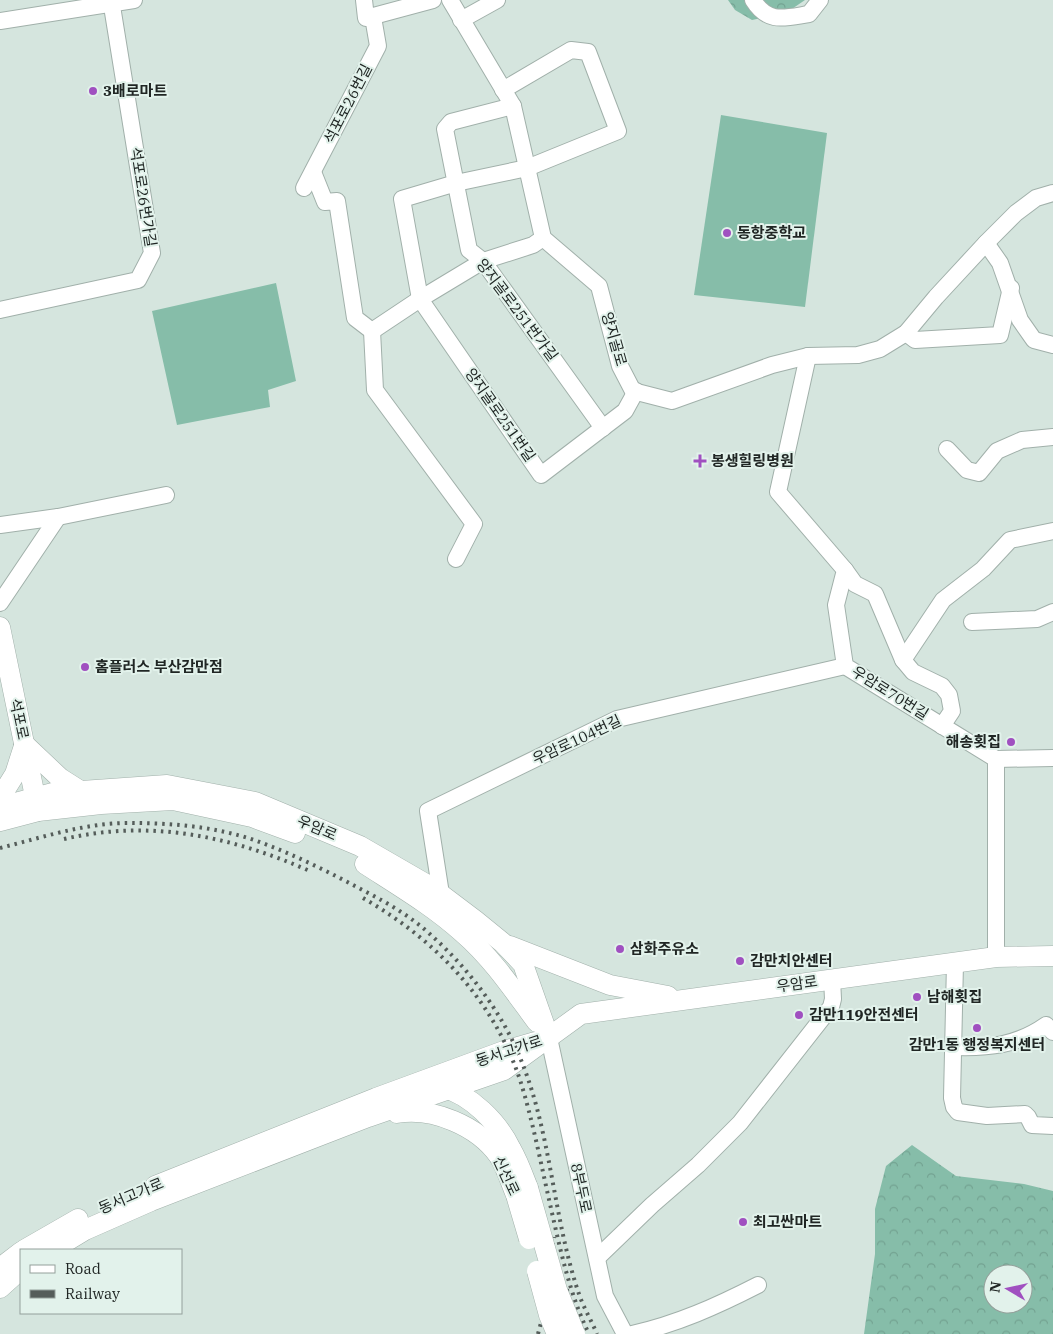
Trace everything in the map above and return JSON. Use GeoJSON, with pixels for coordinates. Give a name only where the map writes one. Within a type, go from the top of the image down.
{"type":"FeatureCollection","features":[{"type":"Feature","properties":{"kind":"main road","name":"석포로"},"geometry":{"type":"LineString","coordinates":[[0,627],[37,804]]}},
{"type":"Feature","properties":{"kind":"main road"},"geometry":{"type":"LineString","coordinates":[[0,798],[15,774],[24,744],[60,778],[82,792]]}},
{"type":"Feature","properties":{"kind":"main road","name":"우암로"},"geometry":{"type":"LineString","coordinates":[[0,821],[37,804],[53,793],[167,785],[255,802],[360,846],[441,894],[503,944],[524,964],[548,1038]]}},
{"type":"Feature","properties":{"kind":"main road","name":"우암로"},"geometry":{"type":"LineString","coordinates":[[0,807],[37,804],[101,804],[173,800],[252,817],[299,834],[361,861],[427,904],[464,933],[492,962],[548,1038]]}},
{"type":"Feature","properties":{"kind":"main road"},"geometry":{"type":"LineString","coordinates":[[503,944],[610,985],[684,999]]}},
{"type":"Feature","properties":{"kind":"main road","name":"우암로"},"geometry":{"type":"LineString","coordinates":[[548,1038],[581,1014],[996,957],[1053,956]]}},
{"type":"Feature","properties":{"kind":"main road","name":"동서고가로"},"geometry":{"type":"LineString","coordinates":[[26,1249],[80,1218],[179,1175],[420,1082],[504,1051],[548,1038]]}},
{"type":"Feature","properties":{"kind":"main road","name":"동서고가로"},"geometry":{"type":"LineString","coordinates":[[54,1249],[85,1230],[151,1201],[368,1117],[451,1090],[504,1070],[548,1038]]}},
{"type":"Feature","properties":{"kind":"main road","name":"신선로"},"geometry":{"type":"LineString","coordinates":[[420,1082],[451,1090],[465,1096],[496,1127],[510,1147],[522,1192],[549,1315],[557,1334]]}},
{"type":"Feature","properties":{"kind":"main road","name":"신선로"},"geometry":{"type":"LineString","coordinates":[[368,1117],[406,1111],[426,1113],[455,1122],[488,1144],[522,1192],[574,1334]]}},
{"type":"Feature","properties":{"kind":"main road","name":"동서고가로"},"geometry":{"type":"LineString","coordinates":[[0,1268],[20,1253]]}},
{"type":"Feature","properties":{"kind":"main road"},"geometry":{"type":"LineString","coordinates":[[0,1288],[20,1270]]}},
{"type":"Feature","properties":{"kind":"street"},"geometry":{"type":"LineString","coordinates":[[0,21],[111,2],[134,0]]}},
{"type":"Feature","properties":{"kind":"street"},"geometry":{"type":"LineString","coordinates":[[364,0],[366,18],[372,18],[433,0]]}},
{"type":"Feature","properties":{"kind":"street"},"geometry":{"type":"LineString","coordinates":[[372,331],[483,261],[533,245],[543,238],[513,106],[450,0]]}},
{"type":"Feature","properties":{"kind":"street"},"geometry":{"type":"LineString","coordinates":[[461,20],[497,0]]}},
{"type":"Feature","properties":{"kind":"street"},"geometry":{"type":"LineString","coordinates":[[752,0],[765,14],[781,18],[809,14],[820,0]]}},
{"type":"Feature","properties":{"kind":"street","name":"석포로26번가길"},"geometry":{"type":"LineString","coordinates":[[0,310],[138,280],[152,253],[111,2]]}},
{"type":"Feature","properties":{"kind":"street","name":"석포로26번길"},"geometry":{"type":"LineString","coordinates":[[304,188],[378,46],[372,18]]}},
{"type":"Feature","properties":{"kind":"street"},"geometry":{"type":"LineString","coordinates":[[456,183],[527,168],[618,132],[588,52],[570,50],[503,90]]}},
{"type":"Feature","properties":{"kind":"street","name":"양지골로251번가길"},"geometry":{"type":"LineString","coordinates":[[513,106],[451,122],[445,129],[469,250],[483,261],[603,428]]}},
{"type":"Feature","properties":{"kind":"street"},"geometry":{"type":"LineString","coordinates":[[313,172],[325,202],[337,201],[355,318],[372,331],[375,390],[474,524],[456,559]]}},
{"type":"Feature","properties":{"kind":"street","name":"양지골로251번길"},"geometry":{"type":"LineString","coordinates":[[456,183],[402,199],[420,299],[541,475],[624,411],[636,392]]}},
{"type":"Feature","properties":{"kind":"street"},"geometry":{"type":"LineString","coordinates":[[636,392],[672,400],[772,365],[808,356],[858,355],[880,349],[906,333],[936,297],[1016,213],[1036,198],[1053,192]]}},
{"type":"Feature","properties":{"kind":"street","name":"양지골로"},"geometry":{"type":"LineString","coordinates":[[543,238],[599,286],[620,366],[633,391],[636,392]]}},
{"type":"Feature","properties":{"kind":"street"},"geometry":{"type":"LineString","coordinates":[[986,243],[1000,263],[1011,288],[1020,320],[1034,340],[1053,345]]}},
{"type":"Feature","properties":{"kind":"street"},"geometry":{"type":"LineString","coordinates":[[906,333],[915,340],[1000,335],[1011,288]]}},
{"type":"Feature","properties":{"kind":"street"},"geometry":{"type":"LineString","coordinates":[[808,356],[778,492],[855,584],[875,594],[903,660]]}},
{"type":"Feature","properties":{"kind":"street"},"geometry":{"type":"LineString","coordinates":[[946,450],[968,470],[979,473],[997,451],[1022,440],[1053,437]]}},
{"type":"Feature","properties":{"kind":"street"},"geometry":{"type":"LineString","coordinates":[[0,525],[58,517],[166,495]]}},
{"type":"Feature","properties":{"kind":"street"},"geometry":{"type":"LineString","coordinates":[[0,603],[58,517]]}},
{"type":"Feature","properties":{"kind":"street"},"geometry":{"type":"LineString","coordinates":[[903,660],[943,600],[984,569],[1010,540],[1053,531]]}},
{"type":"Feature","properties":{"kind":"street","name":"우암로70번길"},"geometry":{"type":"LineString","coordinates":[[845,570],[836,604],[845,666],[996,759]]}},
{"type":"Feature","properties":{"kind":"street"},"geometry":{"type":"LineString","coordinates":[[972,622],[1036,619],[1053,612]]}},
{"type":"Feature","properties":{"kind":"street","name":"우암로70번길"},"geometry":{"type":"LineString","coordinates":[[903,660],[913,672],[942,686],[949,695],[952,711],[942,726]]}},
{"type":"Feature","properties":{"kind":"street","name":"우암로104번길"},"geometry":{"type":"LineString","coordinates":[[441,894],[428,811],[618,719],[845,666]]}},
{"type":"Feature","properties":{"kind":"street"},"geometry":{"type":"LineString","coordinates":[[996,957],[996,759],[1053,758]]}},
{"type":"Feature","properties":{"kind":"street"},"geometry":{"type":"LineString","coordinates":[[955,963],[952,1098],[954,1107],[958,1112],[986,1116],[1024,1114],[1032,1125],[1053,1126]]}},
{"type":"Feature","properties":{"kind":"street"},"geometry":{"type":"LineString","coordinates":[[597,1258],[652,1205],[698,1165],[740,1123],[831,1007],[833,999],[832,979]]}},
{"type":"Feature","properties":{"kind":"street"},"geometry":{"type":"LineString","coordinates":[[954,1047],[988,1048],[997,1046],[1032,1035],[1046,1025],[1053,1032]]}},
{"type":"Feature","properties":{"kind":"street","name":"8부두로"},"geometry":{"type":"LineString","coordinates":[[548,1038],[605,1296],[625,1334]]}},
{"type":"Feature","properties":{"kind":"street"},"geometry":{"type":"LineString","coordinates":[[632,1334],[669,1325],[702,1313],[758,1285]]}},
{"type":"Feature","properties":{"kind":"green space"},"geometry":{"type":"Polygon","coordinates":[[[728,0],[805,0],[786,13],[752,20],[735,10],[728,0]]]}},
{"type":"Feature","properties":{"kind":"green space"},"geometry":{"type":"Polygon","coordinates":[[[721,115],[827,133],[805,307],[694,295],[721,115]]]}},
{"type":"Feature","properties":{"kind":"green space"},"geometry":{"type":"Polygon","coordinates":[[[276,283],[296,381],[268,390],[270,407],[177,425],[152,311],[276,283]]]}},
{"type":"Feature","properties":{"kind":"green space"},"geometry":{"type":"Polygon","coordinates":[[[912,1145],[956,1176],[1024,1184],[1053,1191],[1053,1334],[864,1334],[875,1254],[875,1209],[886,1166],[912,1145]]]}},
{"type":"Feature","properties":{"kind":"railway"},"geometry":{"type":"LineString","coordinates":[[0,848],[66,831],[116,823],[163,824],[210,829],[254,840],[304,861],[384,901],[423,928],[446,949],[484,993],[514,1043],[540,1118],[571,1268],[580,1297],[597,1334]]}},
{"type":"Feature","properties":{"kind":"railway"},"geometry":{"type":"LineString","coordinates":[[64,839],[96,833],[128,831],[190,834],[221,840],[251,849],[282,859],[312,872]]}},
{"type":"Feature","properties":{"kind":"railway"},"geometry":{"type":"LineString","coordinates":[[363,898],[415,933],[438,953],[460,975],[496,1025],[510,1053],[521,1083],[566,1270],[576,1303],[589,1334]]}},
{"type":"Feature","properties":{"kind":"railway"},"geometry":{"type":"LineString","coordinates":[[538,1334],[542,1319],[554,1237]]}},
{"type":"Feature","properties":{"kind":"railway"},"geometry":{"type":"LineString","coordinates":[[567,1289],[572,1334]]}},
{"type":"Feature","properties":{"kind":"place","name":"3배로마트"},"geometry":{"type":"Point","coordinates":[93,91]}},
{"type":"Feature","properties":{"kind":"place","name":"동항중학교"},"geometry":{"type":"Point","coordinates":[727,233]}},
{"type":"Feature","properties":{"kind":"place","name":"봉생힐링병원"},"geometry":{"type":"Point","coordinates":[700,461]}},
{"type":"Feature","properties":{"kind":"place","name":"홈플러스 부산감만점"},"geometry":{"type":"Point","coordinates":[85,667]}},
{"type":"Feature","properties":{"kind":"place","name":"해송횟집"},"geometry":{"type":"Point","coordinates":[1011,742]}},
{"type":"Feature","properties":{"kind":"place","name":"삼화주유소"},"geometry":{"type":"Point","coordinates":[620,949]}},
{"type":"Feature","properties":{"kind":"place","name":"감만치안센터"},"geometry":{"type":"Point","coordinates":[740,961]}},
{"type":"Feature","properties":{"kind":"place","name":"남해횟집"},"geometry":{"type":"Point","coordinates":[917,997]}},
{"type":"Feature","properties":{"kind":"place","name":"감만119안전센터"},"geometry":{"type":"Point","coordinates":[799,1015]}},
{"type":"Feature","properties":{"kind":"place","name":"감만1동 행정복지센터"},"geometry":{"type":"Point","coordinates":[977,1028]}},
{"type":"Feature","properties":{"kind":"place","name":"최고싼마트"},"geometry":{"type":"Point","coordinates":[743,1222]}}]}
